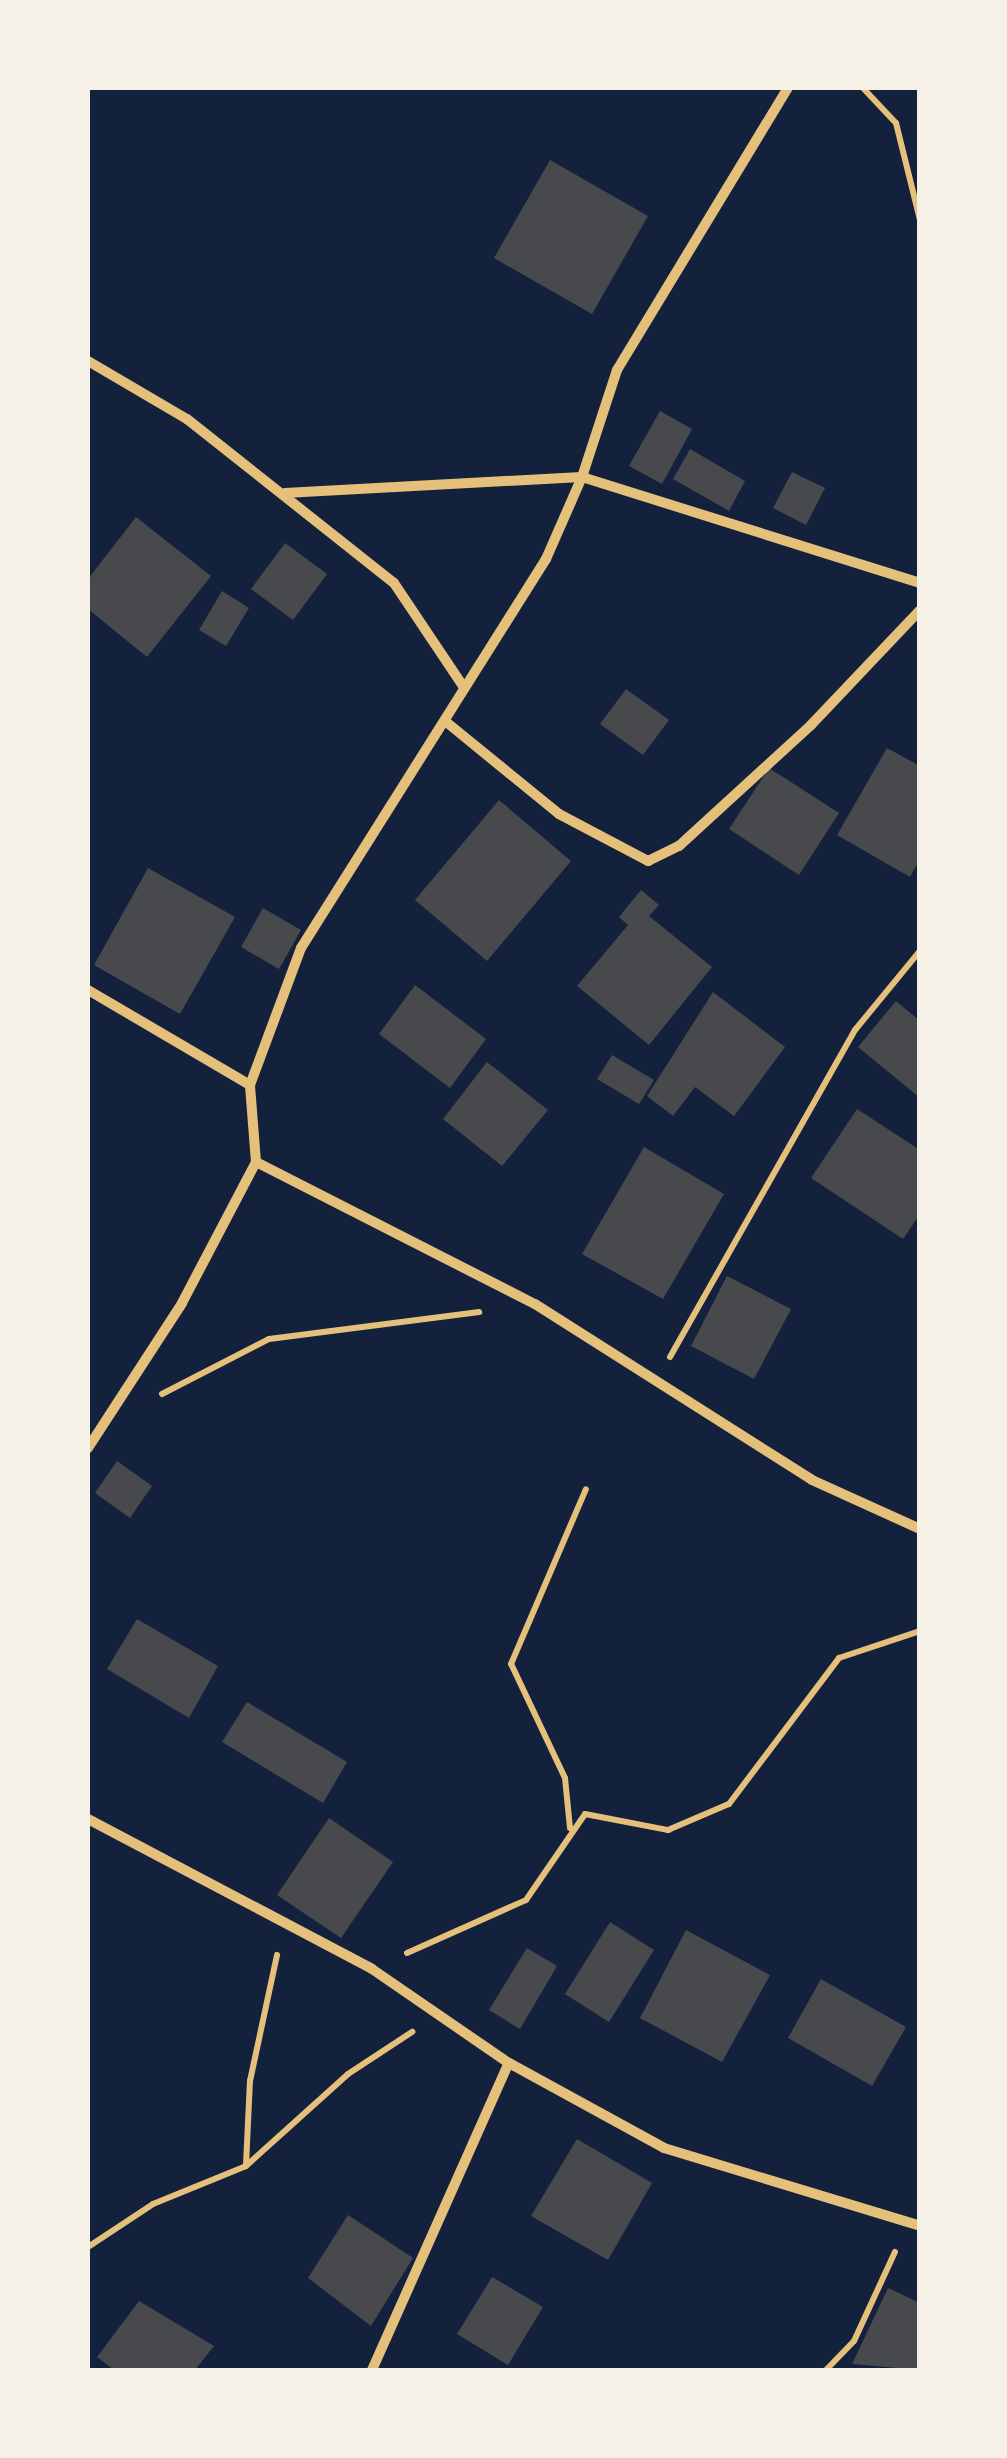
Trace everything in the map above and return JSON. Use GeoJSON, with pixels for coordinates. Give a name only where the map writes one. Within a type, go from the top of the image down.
{"type":"FeatureCollection","features":[{"type":"Feature","properties":{"kind":"street"},"geometry":{"type":"LineString","coordinates":[[88,1448],[182,1303],[256,1162],[250,1086],[300,948],[546,559],[582,477],[618,370],[788,88]]}},
{"type":"Feature","properties":{"kind":"street"},"geometry":{"type":"LineString","coordinates":[[88,361],[284,493],[394,584],[463,686]]}},
{"type":"Feature","properties":{"kind":"street"},"geometry":{"type":"LineString","coordinates":[[284,493],[582,477],[920,583]]}},
{"type":"Feature","properties":{"kind":"street"},"geometry":{"type":"LineString","coordinates":[[445,721],[559,814],[648,861],[678,846],[811,725],[920,610]]}},
{"type":"Feature","properties":{"kind":"street"},"geometry":{"type":"LineString","coordinates":[[88,990],[250,1086]]}},
{"type":"Feature","properties":{"kind":"street"},"geometry":{"type":"LineString","coordinates":[[256,1162],[536,1304],[655,1384],[812,1480],[920,1529]]}},
{"type":"Feature","properties":{"kind":"street"},"geometry":{"type":"LineString","coordinates":[[88,1819],[372,1968],[442,2013],[509,2064],[664,2148],[914,2225]]}},
{"type":"Feature","properties":{"kind":"street"},"geometry":{"type":"LineString","coordinates":[[372,2370],[509,2064]]}},
{"type":"Feature","properties":{"kind":"path"},"geometry":{"type":"LineString","coordinates":[[863,88],[896,124],[920,220]]}},
{"type":"Feature","properties":{"kind":"path"},"geometry":{"type":"LineString","coordinates":[[655,1384],[855,1030],[920,951]]}},
{"type":"Feature","properties":{"kind":"path"},"geometry":{"type":"LineString","coordinates":[[101,1426],[269,1339],[536,1304]]}},
{"type":"Feature","properties":{"kind":"path"},"geometry":{"type":"LineString","coordinates":[[570,1830],[565,1778],[511,1664],[586,1489]]}},
{"type":"Feature","properties":{"kind":"path"},"geometry":{"type":"LineString","coordinates":[[372,1968],[526,1900],[570,1830],[585,1814],[668,1830],[729,1804],[839,1658],[920,1632]]}},
{"type":"Feature","properties":{"kind":"path"},"geometry":{"type":"LineString","coordinates":[[246,2166],[250,2080],[284,1923]]}},
{"type":"Feature","properties":{"kind":"path"},"geometry":{"type":"LineString","coordinates":[[88,2246],[152,2204],[246,2166],[348,2074],[442,2013]]}},
{"type":"Feature","properties":{"kind":"path"},"geometry":{"type":"LineString","coordinates":[[826,2370],[854,2340],[914,2225]]}},
{"type":"Feature","properties":{"kind":"building"},"geometry":{"type":"Polygon","coordinates":[[[550,160],[648,216],[592,314],[494,258],[550,160]]]}},
{"type":"Feature","properties":{"kind":"building"},"geometry":{"type":"Polygon","coordinates":[[[660,411],[692,429],[662,484],[629,466],[660,411]]]}},
{"type":"Feature","properties":{"kind":"building"},"geometry":{"type":"Polygon","coordinates":[[[690,449],[745,481],[729,511],[673,479],[690,449]]]}},
{"type":"Feature","properties":{"kind":"building"},"geometry":{"type":"Polygon","coordinates":[[[792,472],[825,488],[806,525],[773,508],[792,472]]]}},
{"type":"Feature","properties":{"kind":"building"},"geometry":{"type":"Polygon","coordinates":[[[136,517],[211,576],[147,657],[88,609],[88,579],[136,517]]]}},
{"type":"Feature","properties":{"kind":"building"},"geometry":{"type":"Polygon","coordinates":[[[285,543],[327,574],[293,620],[251,589],[285,543]]]}},
{"type":"Feature","properties":{"kind":"building"},"geometry":{"type":"Polygon","coordinates":[[[222,591],[249,608],[226,646],[199,630],[222,591]]]}},
{"type":"Feature","properties":{"kind":"building"},"geometry":{"type":"Polygon","coordinates":[[[626,689],[669,720],[643,755],[600,724],[626,689]]]}},
{"type":"Feature","properties":{"kind":"building"},"geometry":{"type":"Polygon","coordinates":[[[887,748],[920,766],[920,859],[910,877],[837,835],[887,748]]]}},
{"type":"Feature","properties":{"kind":"building"},"geometry":{"type":"Polygon","coordinates":[[[769,768],[839,813],[799,875],[729,829],[769,768]]]}},
{"type":"Feature","properties":{"kind":"building"},"geometry":{"type":"Polygon","coordinates":[[[499,800],[571,861],[487,961],[415,900],[499,800]]]}},
{"type":"Feature","properties":{"kind":"building"},"geometry":{"type":"Polygon","coordinates":[[[148,868],[235,917],[180,1014],[94,965],[148,868]]]}},
{"type":"Feature","properties":{"kind":"building"},"geometry":{"type":"Polygon","coordinates":[[[641,890],[659,905],[649,916],[712,967],[649,1045],[577,986],[628,925],[619,917],[641,890]]]}},
{"type":"Feature","properties":{"kind":"building"},"geometry":{"type":"Polygon","coordinates":[[[263,908],[301,930],[279,969],[241,947],[263,908]]]}},
{"type":"Feature","properties":{"kind":"building"},"geometry":{"type":"Polygon","coordinates":[[[415,985],[486,1039],[450,1088],[379,1034],[415,985]]]}},
{"type":"Feature","properties":{"kind":"building"},"geometry":{"type":"Polygon","coordinates":[[[713,992],[785,1047],[734,1116],[695,1087],[673,1116],[647,1096],[713,992]]]}},
{"type":"Feature","properties":{"kind":"building"},"geometry":{"type":"Polygon","coordinates":[[[896,1001],[920,1021],[920,1098],[858,1047],[896,1001]]]}},
{"type":"Feature","properties":{"kind":"building"},"geometry":{"type":"Polygon","coordinates":[[[612,1055],[654,1080],[639,1104],[597,1079],[612,1055]]]}},
{"type":"Feature","properties":{"kind":"building"},"geometry":{"type":"Polygon","coordinates":[[[487,1062],[548,1110],[502,1166],[443,1119],[487,1062]]]}},
{"type":"Feature","properties":{"kind":"building"},"geometry":{"type":"Polygon","coordinates":[[[857,1109],[920,1150],[920,1214],[903,1239],[811,1178],[857,1109]]]}},
{"type":"Feature","properties":{"kind":"building"},"geometry":{"type":"Polygon","coordinates":[[[644,1147],[724,1194],[663,1299],[582,1254],[644,1147]]]}},
{"type":"Feature","properties":{"kind":"building"},"geometry":{"type":"Polygon","coordinates":[[[727,1276],[791,1309],[754,1379],[691,1346],[727,1276]]]}},
{"type":"Feature","properties":{"kind":"building"},"geometry":{"type":"Polygon","coordinates":[[[117,1461],[152,1486],[130,1518],[95,1493],[117,1461]]]}},
{"type":"Feature","properties":{"kind":"building"},"geometry":{"type":"Polygon","coordinates":[[[137,1619],[218,1666],[189,1718],[107,1669],[137,1619]]]}},
{"type":"Feature","properties":{"kind":"building"},"geometry":{"type":"Polygon","coordinates":[[[247,1702],[347,1762],[323,1803],[222,1742],[247,1702]]]}},
{"type":"Feature","properties":{"kind":"building"},"geometry":{"type":"Polygon","coordinates":[[[329,1818],[393,1862],[341,1938],[277,1895],[329,1818]]]}},
{"type":"Feature","properties":{"kind":"building"},"geometry":{"type":"Polygon","coordinates":[[[610,1922],[654,1950],[609,2022],[565,1994],[610,1922]]]}},
{"type":"Feature","properties":{"kind":"building"},"geometry":{"type":"Polygon","coordinates":[[[686,1930],[770,1975],[722,2062],[640,2018],[686,1930]]]}},
{"type":"Feature","properties":{"kind":"building"},"geometry":{"type":"Polygon","coordinates":[[[527,1948],[557,1966],[520,2029],[489,2010],[527,1948]]]}},
{"type":"Feature","properties":{"kind":"building"},"geometry":{"type":"Polygon","coordinates":[[[821,1979],[906,2027],[872,2086],[788,2038],[821,1979]]]}},
{"type":"Feature","properties":{"kind":"building"},"geometry":{"type":"Polygon","coordinates":[[[577,2139],[652,2183],[608,2260],[531,2216],[577,2139]]]}},
{"type":"Feature","properties":{"kind":"building"},"geometry":{"type":"Polygon","coordinates":[[[348,2215],[413,2258],[371,2326],[308,2278],[348,2215]]]}},
{"type":"Feature","properties":{"kind":"building"},"geometry":{"type":"Polygon","coordinates":[[[492,2277],[543,2307],[508,2365],[457,2334],[492,2277]]]}},
{"type":"Feature","properties":{"kind":"building"},"geometry":{"type":"Polygon","coordinates":[[[888,2288],[920,2303],[920,2370],[852,2364],[888,2288]]]}},
{"type":"Feature","properties":{"kind":"building"},"geometry":{"type":"Polygon","coordinates":[[[139,2301],[214,2346],[195,2370],[114,2370],[97,2357],[139,2301]]]}}]}
